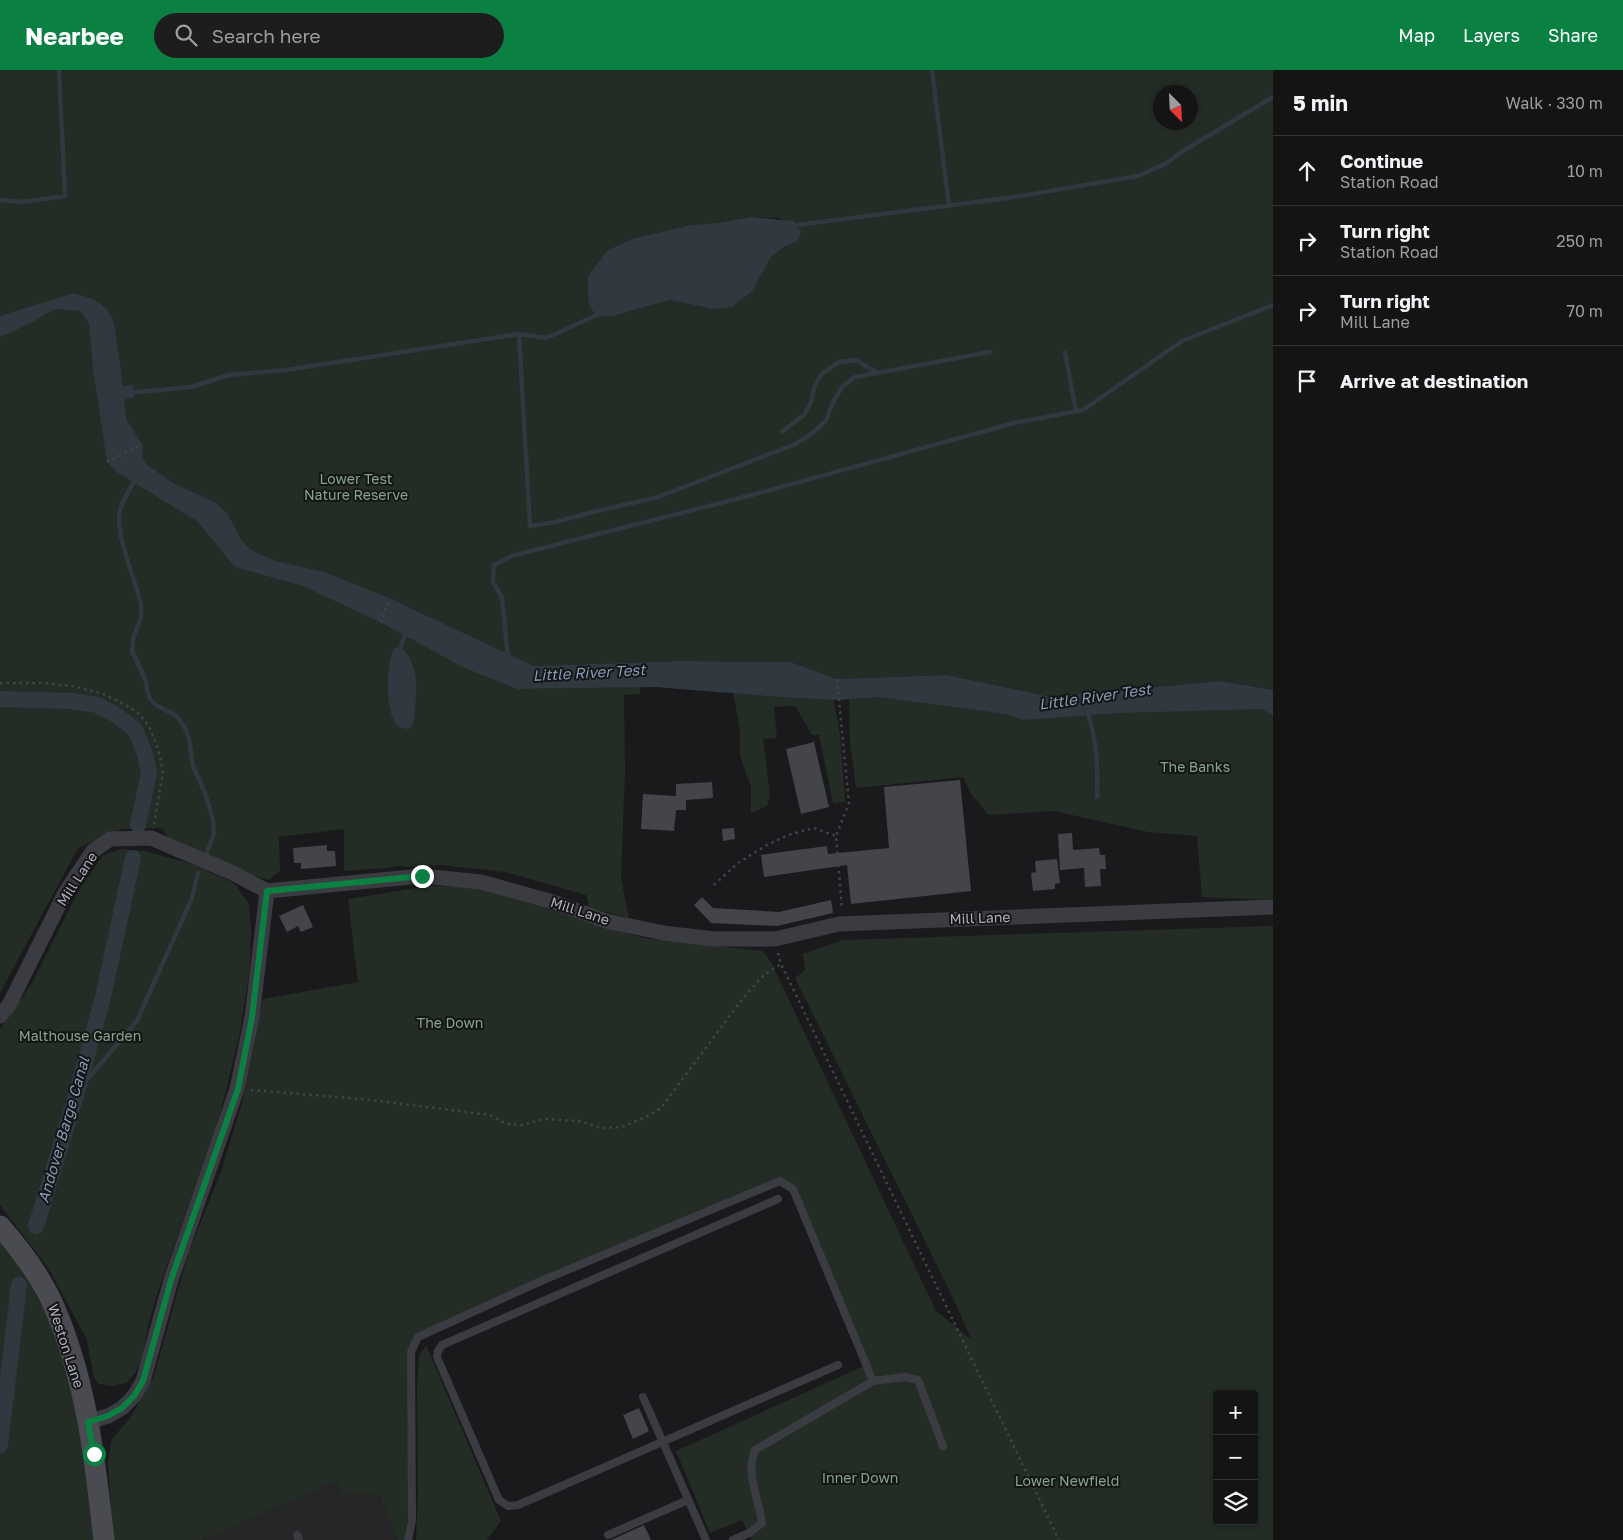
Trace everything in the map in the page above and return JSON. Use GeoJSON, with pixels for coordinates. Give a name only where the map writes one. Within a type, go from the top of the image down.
{"type":"FeatureCollection","features":[{"type":"Feature","properties":{"kind":"street","name":"Mill Lane"},"geometry":{"type":"LineString","coordinates":[[0,1016],[9,1005],[66,891],[93,851],[110,839],[151,838],[233,873],[267,891],[422,876],[481,882],[553,902],[606,921],[664,933],[714,938],[775,939],[839,924],[1273,907]]}},
{"type":"Feature","properties":{"kind":"street"},"geometry":{"type":"LineString","coordinates":[[88,1422],[108,1416],[122,1408],[134,1396],[143,1381],[171,1280],[238,1089],[252,1017],[267,891]]}},
{"type":"Feature","properties":{"kind":"street","name":"Weston Lane"},"geometry":{"type":"LineString","coordinates":[[0,1226],[22,1252],[52,1301],[74,1363],[88,1422],[104,1540]]}},
{"type":"Feature","properties":{"kind":"lane"},"geometry":{"type":"LineString","coordinates":[[408,1540],[412,1520],[411,1352],[418,1337],[541,1280],[780,1181],[793,1189],[873,1381]]}},
{"type":"Feature","properties":{"kind":"lane"},"geometry":{"type":"LineString","coordinates":[[778,1198],[442,1346],[438,1350],[437,1357],[499,1500],[508,1506],[518,1505],[838,1365]]}},
{"type":"Feature","properties":{"kind":"lane"},"geometry":{"type":"LineString","coordinates":[[732,1540],[748,1533],[762,1523],[754,1494],[751,1459],[755,1450],[873,1381],[905,1377],[918,1380],[944,1446]]}},
{"type":"Feature","properties":{"kind":"lane"},"geometry":{"type":"LineString","coordinates":[[643,1397],[706,1540]]}},
{"type":"Feature","properties":{"kind":"lane"},"geometry":{"type":"LineString","coordinates":[[608,1534],[688,1500]]}},
{"type":"Feature","properties":{"kind":"path"},"geometry":{"type":"LineString","coordinates":[[107,462],[142,444]]}},
{"type":"Feature","properties":{"kind":"path"},"geometry":{"type":"LineString","coordinates":[[382,623],[389,598]]}},
{"type":"Feature","properties":{"kind":"path"},"geometry":{"type":"LineString","coordinates":[[837,679],[849,803],[836,836],[843,911]]}},
{"type":"Feature","properties":{"kind":"path"},"geometry":{"type":"LineString","coordinates":[[0,683],[42,683],[73,686],[103,694],[126,705],[139,714],[149,726],[160,756],[162,772],[151,838]]}},
{"type":"Feature","properties":{"kind":"path"},"geometry":{"type":"LineString","coordinates":[[714,885],[738,863],[767,845],[788,835],[814,828],[836,836]]}},
{"type":"Feature","properties":{"kind":"path"},"geometry":{"type":"LineString","coordinates":[[775,939],[781,964],[1059,1540]]}},
{"type":"Feature","properties":{"kind":"path"},"geometry":{"type":"LineString","coordinates":[[238,1089],[362,1099],[490,1115],[507,1124],[522,1125],[544,1119],[579,1121],[602,1128],[622,1127],[644,1118],[661,1108],[743,998],[764,975],[781,964]]}},
{"type":"Feature","properties":{"kind":"shaded area"},"geometry":{"type":"Polygon","coordinates":[[[336,1482],[341,1494],[379,1494],[397,1540],[202,1540],[336,1482]]]}},
{"type":"Feature","properties":{"kind":"green space","name":"Lower Test Nature Reserve"},"geometry":{"type":"Polygon","coordinates":[[[0,70],[1273,70],[1273,690],[1220,681],[1051,697],[947,675],[837,679],[791,662],[680,661],[534,666],[410,608],[409,638],[462,667],[517,689],[640,687],[640,694],[624,695],[625,770],[621,879],[629,918],[589,908],[586,895],[505,872],[441,865],[403,867],[403,865],[344,871],[344,829],[279,837],[280,871],[269,880],[250,875],[170,840],[162,828],[122,829],[78,848],[0,993],[0,70]],[[751,217],[691,225],[635,238],[599,317],[613,316],[670,300],[713,309],[753,290],[771,257],[787,245],[797,242],[780,218],[751,217]]]}},
{"type":"Feature","properties":{"kind":"green space"},"geometry":{"type":"Polygon","coordinates":[[[733,693],[779,697],[833,698],[840,734],[845,802],[833,803],[819,735],[812,735],[795,706],[774,707],[777,738],[763,739],[770,796],[767,806],[751,813],[751,787],[740,756],[740,729],[733,693]]]}},
{"type":"Feature","properties":{"kind":"green space","name":"The Banks"},"geometry":{"type":"Polygon","coordinates":[[[880,697],[1192,697],[1273,711],[1273,900],[1202,897],[1197,836],[1148,832],[1054,811],[989,815],[972,795],[963,777],[856,788],[850,742],[849,699],[880,697]]]}},
{"type":"Feature","properties":{"kind":"green space","name":"Malthouse Garden"},"geometry":{"type":"Polygon","coordinates":[[[122,849],[145,851],[192,864],[234,883],[249,904],[251,928],[250,967],[240,1032],[218,1123],[158,1291],[149,1322],[143,1355],[136,1372],[126,1383],[111,1386],[99,1384],[94,1378],[87,1340],[49,1269],[0,1205],[0,1029],[32,983],[79,890],[103,855],[122,849]]]}},
{"type":"Feature","properties":{"kind":"green space"},"geometry":{"type":"Polygon","coordinates":[[[428,886],[475,887],[644,938],[763,951],[771,962],[936,1311],[971,1339],[954,1300],[795,978],[805,970],[803,954],[843,940],[1273,926],[1273,1540],[752,1540],[742,1520],[710,1533],[676,1451],[866,1365],[793,1189],[780,1181],[418,1337],[411,1352],[408,1517],[404,1540],[397,1540],[379,1494],[341,1494],[336,1482],[202,1540],[113,1540],[108,1462],[112,1439],[130,1418],[154,1376],[189,1251],[221,1172],[242,1103],[263,999],[358,982],[348,899],[428,886]]]}},
{"type":"Feature","properties":{"kind":"green space"},"geometry":{"type":"Polygon","coordinates":[[[0,1238],[14,1255],[50,1319],[75,1398],[97,1540],[0,1540],[0,1238]]]}},
{"type":"Feature","properties":{"kind":"green space"},"geometry":{"type":"Polygon","coordinates":[[[426,1345],[501,1521],[487,1540],[416,1540],[418,1493],[417,1388],[419,1356],[426,1345]]]}},
{"type":"Feature","properties":{"kind":"water"},"geometry":{"type":"Polygon","coordinates":[[[751,217],[794,221],[801,232],[797,242],[787,245],[771,257],[753,290],[732,307],[713,309],[670,300],[613,316],[599,317],[591,309],[588,299],[588,276],[608,250],[635,238],[691,225],[751,217]]]}},
{"type":"Feature","properties":{"kind":"water","name":"Little River Test"},"geometry":{"type":"Polygon","coordinates":[[[74,293],[98,302],[111,315],[114,322],[123,386],[133,385],[134,397],[124,400],[127,421],[142,444],[143,458],[146,464],[173,483],[216,503],[227,513],[242,541],[251,550],[275,561],[324,572],[389,598],[534,666],[680,661],[791,662],[837,679],[947,675],[1051,697],[1220,681],[1273,690],[1273,716],[1262,709],[1118,713],[1023,720],[1006,714],[880,697],[839,700],[655,687],[517,689],[462,667],[382,623],[303,586],[235,567],[197,521],[118,473],[107,462],[93,369],[89,323],[80,311],[55,309],[29,324],[0,337],[0,316],[74,293]]]}},
{"type":"Feature","properties":{"kind":"water"},"geometry":{"type":"Polygon","coordinates":[[[401,646],[412,664],[416,681],[414,720],[412,726],[407,729],[396,724],[392,717],[388,698],[388,675],[391,655],[394,648],[401,646]]]}},
{"type":"Feature","properties":{"kind":"building"},"geometry":{"type":"Polygon","coordinates":[[[814,742],[829,807],[801,814],[786,749],[814,742]]]}},
{"type":"Feature","properties":{"kind":"building"},"geometry":{"type":"Polygon","coordinates":[[[960,780],[971,891],[851,904],[847,865],[764,877],[761,855],[827,846],[828,854],[889,848],[884,787],[960,780]]]}},
{"type":"Feature","properties":{"kind":"building"},"geometry":{"type":"Polygon","coordinates":[[[712,782],[713,798],[686,800],[686,810],[676,810],[674,831],[641,829],[643,794],[676,796],[676,784],[712,782]]]}},
{"type":"Feature","properties":{"kind":"building"},"geometry":{"type":"Polygon","coordinates":[[[734,828],[735,839],[723,841],[722,829],[734,828]]]}},
{"type":"Feature","properties":{"kind":"building"},"geometry":{"type":"Polygon","coordinates":[[[1072,833],[1073,850],[1099,848],[1100,855],[1105,855],[1106,869],[1100,869],[1101,886],[1085,887],[1084,868],[1060,870],[1058,834],[1072,833]]]}},
{"type":"Feature","properties":{"kind":"building"},"geometry":{"type":"Polygon","coordinates":[[[327,845],[327,851],[335,851],[336,866],[301,869],[301,863],[294,863],[293,848],[327,845]]]}},
{"type":"Feature","properties":{"kind":"building"},"geometry":{"type":"Polygon","coordinates":[[[1057,859],[1060,883],[1055,884],[1055,889],[1033,891],[1031,873],[1036,872],[1035,861],[1057,859]]]}},
{"type":"Feature","properties":{"kind":"building"},"geometry":{"type":"Polygon","coordinates":[[[702,897],[713,908],[779,912],[831,900],[833,913],[777,926],[711,923],[694,905],[702,897]]]}},
{"type":"Feature","properties":{"kind":"building"},"geometry":{"type":"Polygon","coordinates":[[[303,905],[313,927],[301,932],[298,926],[287,932],[279,916],[303,905]]]}},
{"type":"Feature","properties":{"kind":"building"},"geometry":{"type":"Polygon","coordinates":[[[639,1408],[649,1431],[633,1439],[623,1415],[639,1408]]]}},
{"type":"Feature","properties":{"kind":"building"},"geometry":{"type":"Polygon","coordinates":[[[644,1525],[651,1540],[611,1540],[644,1525]]]}},
{"type":"Feature","properties":{"kind":"waterway"},"geometry":{"type":"LineString","coordinates":[[0,200],[22,202],[65,196],[59,70]]}},
{"type":"Feature","properties":{"kind":"waterway"},"geometry":{"type":"LineString","coordinates":[[932,70],[949,206]]}},
{"type":"Feature","properties":{"kind":"waterway"},"geometry":{"type":"LineString","coordinates":[[797,225],[1015,197],[1138,176],[1167,163],[1183,151],[1273,97]]}},
{"type":"Feature","properties":{"kind":"waterway"},"geometry":{"type":"LineString","coordinates":[[508,658],[502,598],[493,582],[494,565],[511,556],[752,495],[1014,423],[1083,410],[1182,341],[1273,305]]}},
{"type":"Feature","properties":{"kind":"waterway"},"geometry":{"type":"LineString","coordinates":[[128,393],[191,387],[229,375],[286,370],[519,334],[546,338],[597,315]]}},
{"type":"Feature","properties":{"kind":"waterway"},"geometry":{"type":"LineString","coordinates":[[519,334],[530,526],[556,522],[658,497],[793,445],[810,435],[826,421],[832,404],[842,387],[855,377],[990,352]]}},
{"type":"Feature","properties":{"kind":"waterway"},"geometry":{"type":"LineString","coordinates":[[1065,353],[1076,411]]}},
{"type":"Feature","properties":{"kind":"waterway"},"geometry":{"type":"LineString","coordinates":[[782,432],[804,415],[811,402],[815,385],[822,374],[839,362],[856,360],[877,373]]}},
{"type":"Feature","properties":{"kind":"waterway"},"geometry":{"type":"LineString","coordinates":[[136,479],[123,502],[119,520],[123,544],[141,605],[141,617],[133,639],[132,651],[146,681],[150,699],[156,705],[177,716],[185,728],[189,739],[193,766],[205,793],[213,820],[214,834],[206,855]]}},
{"type":"Feature","properties":{"kind":"waterway"},"geometry":{"type":"LineString","coordinates":[[401,646],[406,631]]}},
{"type":"Feature","properties":{"kind":"waterway","name":"Andover Barge Canal"},"geometry":{"type":"LineString","coordinates":[[0,699],[71,701],[97,705],[113,713],[135,729],[145,754],[149,773],[138,825]]}},
{"type":"Feature","properties":{"kind":"waterway","name":"Little River Test"},"geometry":{"type":"LineString","coordinates":[[1087,710],[1096,753],[1097,797]]}},
{"type":"Feature","properties":{"kind":"waterway","name":"Andover Barge Canal"},"geometry":{"type":"LineString","coordinates":[[36,1226],[75,1099],[103,997],[133,858]]}},
{"type":"Feature","properties":{"kind":"waterway"},"geometry":{"type":"LineString","coordinates":[[77,1091],[137,1021],[192,898],[198,873]]}},
{"type":"Feature","properties":{"kind":"waterway","name":"Andover Barge Canal"},"geometry":{"type":"LineString","coordinates":[[0,1445],[19,1285]]}},
{"type":"Feature","properties":{"kind":"route"},"geometry":{"type":"LineString","coordinates":[[94,1454],[88,1422],[108,1416],[122,1408],[134,1396],[143,1381],[171,1280],[238,1089],[252,1017],[267,891],[422,876]]}},
{"type":"Feature","properties":{"kind":"park label","name":"The Down"},"geometry":{"type":"Point","coordinates":[450,1023]}},
{"type":"Feature","properties":{"kind":"park label","name":"Inner Down"},"geometry":{"type":"Point","coordinates":[860,1478]}},
{"type":"Feature","properties":{"kind":"park label","name":"Lower Newfield"},"geometry":{"type":"Point","coordinates":[1067,1481]}}]}
